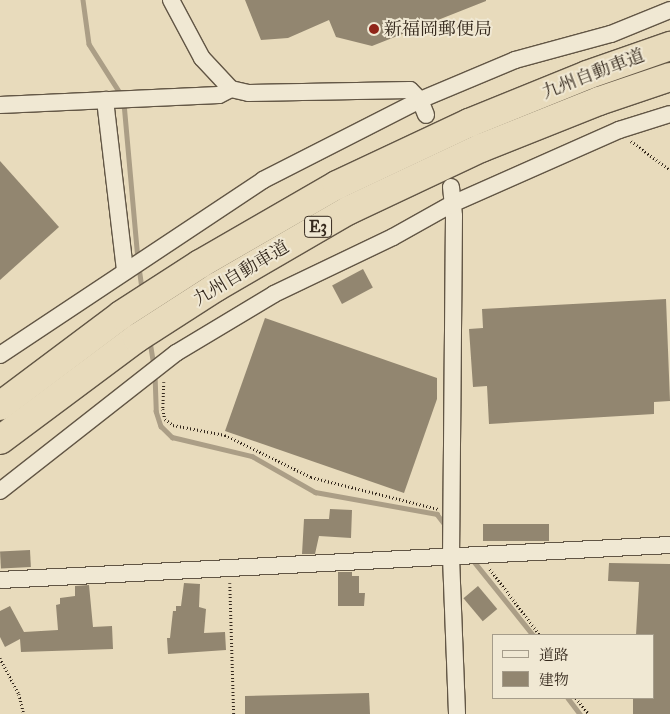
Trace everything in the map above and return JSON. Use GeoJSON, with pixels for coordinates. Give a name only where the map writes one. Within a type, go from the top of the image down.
{"type":"FeatureCollection","features":[{"type":"Feature","properties":{"kind":"highway","name":"九州自動車道"},"geometry":{"type":"LineString","coordinates":[[0,406],[121,315],[200,264],[337,185],[469,123],[587,75],[670,46]]}},
{"type":"Feature","properties":{"kind":"highway","name":"九州自動車道"},"geometry":{"type":"LineString","coordinates":[[0,440],[137,338],[216,287],[348,210],[481,148],[599,100],[670,77]]}},
{"type":"Feature","properties":{"kind":"street"},"geometry":{"type":"LineString","coordinates":[[171,0],[202,58],[231,89],[249,93],[410,90],[423,108]]}},
{"type":"Feature","properties":{"kind":"street"},"geometry":{"type":"LineString","coordinates":[[0,355],[263,180],[423,108],[515,60],[611,34],[670,10]]}},
{"type":"Feature","properties":{"kind":"street"},"geometry":{"type":"LineString","coordinates":[[0,105],[219,95],[231,89]]}},
{"type":"Feature","properties":{"kind":"street"},"geometry":{"type":"LineString","coordinates":[[105,100],[125,271]]}},
{"type":"Feature","properties":{"kind":"street"},"geometry":{"type":"LineString","coordinates":[[0,490],[163,363],[274,294],[393,237],[452,204],[619,130],[670,114]]}},
{"type":"Feature","properties":{"kind":"street"},"geometry":{"type":"LineString","coordinates":[[451,187],[451,557],[457,714]]}},
{"type":"Feature","properties":{"kind":"street"},"geometry":{"type":"LineString","coordinates":[[0,580],[229,566],[480,556],[670,544]]}},
{"type":"Feature","properties":{"kind":"path"},"geometry":{"type":"LineString","coordinates":[[619,130],[670,170]]}},
{"type":"Feature","properties":{"kind":"path"},"geometry":{"type":"LineString","coordinates":[[163,363],[163,409],[165,419],[173,425],[225,434],[311,477],[401,497],[452,516]]}},
{"type":"Feature","properties":{"kind":"path"},"geometry":{"type":"LineString","coordinates":[[480,556],[539,634]]}},
{"type":"Feature","properties":{"kind":"path"},"geometry":{"type":"LineString","coordinates":[[229,566],[234,714]]}},
{"type":"Feature","properties":{"kind":"path"},"geometry":{"type":"LineString","coordinates":[[0,658],[19,694],[24,714]]}},
{"type":"Feature","properties":{"kind":"path"},"geometry":{"type":"LineString","coordinates":[[577,699],[589,714]]}},
{"type":"Feature","properties":{"kind":"building","name":"新福岡郵便局"},"geometry":{"type":"Polygon","coordinates":[[[245,0],[486,1],[372,46],[336,37],[329,20],[288,38],[261,40],[245,0]]]}},
{"type":"Feature","properties":{"kind":"building"},"geometry":{"type":"Polygon","coordinates":[[[0,161],[59,227],[0,280],[0,161]]]}},
{"type":"Feature","properties":{"kind":"building"},"geometry":{"type":"Polygon","coordinates":[[[363,269],[373,288],[342,304],[332,285],[363,269]]]}},
{"type":"Feature","properties":{"kind":"building"},"geometry":{"type":"Polygon","coordinates":[[[666,299],[670,401],[654,402],[654,414],[489,424],[487,386],[473,387],[469,329],[483,328],[482,309],[666,299]]]}},
{"type":"Feature","properties":{"kind":"building"},"geometry":{"type":"Polygon","coordinates":[[[265,318],[437,378],[437,399],[404,493],[225,431],[265,318]]]}},
{"type":"Feature","properties":{"kind":"building"},"geometry":{"type":"Polygon","coordinates":[[[330,509],[352,510],[351,538],[319,536],[315,554],[302,554],[304,519],[329,519],[330,509]]]}},
{"type":"Feature","properties":{"kind":"building"},"geometry":{"type":"Polygon","coordinates":[[[483,524],[549,524],[549,541],[483,541],[483,524]]]}},
{"type":"Feature","properties":{"kind":"building"},"geometry":{"type":"Polygon","coordinates":[[[30,550],[31,567],[1,569],[0,552],[30,550]]]}},
{"type":"Feature","properties":{"kind":"building"},"geometry":{"type":"Polygon","coordinates":[[[609,563],[670,564],[670,714],[633,714],[633,699],[655,699],[655,634],[636,634],[639,582],[608,581],[609,563]]]}},
{"type":"Feature","properties":{"kind":"building"},"geometry":{"type":"Polygon","coordinates":[[[338,572],[352,572],[352,576],[359,576],[359,593],[365,593],[364,606],[338,606],[338,572]]]}},
{"type":"Feature","properties":{"kind":"building"},"geometry":{"type":"Polygon","coordinates":[[[184,583],[200,584],[199,607],[206,609],[204,633],[225,632],[226,650],[168,654],[167,638],[170,638],[173,611],[176,611],[176,606],[181,606],[184,583]]]}},
{"type":"Feature","properties":{"kind":"building"},"geometry":{"type":"Polygon","coordinates":[[[89,585],[93,627],[112,626],[113,649],[21,652],[20,639],[5,647],[0,637],[0,611],[10,606],[24,632],[58,630],[56,605],[60,604],[60,598],[75,596],[75,586],[89,585]]]}},
{"type":"Feature","properties":{"kind":"building"},"geometry":{"type":"Polygon","coordinates":[[[478,586],[497,609],[483,621],[463,598],[478,586]]]}},
{"type":"Feature","properties":{"kind":"building"},"geometry":{"type":"Polygon","coordinates":[[[369,693],[370,714],[245,714],[245,696],[369,693]]]}},
{"type":"Feature","properties":{"kind":"waterway"},"geometry":{"type":"LineString","coordinates":[[83,0],[89,44],[122,96]]}},
{"type":"Feature","properties":{"kind":"waterway"},"geometry":{"type":"LineString","coordinates":[[124,103],[138,260]]}},
{"type":"Feature","properties":{"kind":"waterway"},"geometry":{"type":"LineString","coordinates":[[139,267],[142,289]]}},
{"type":"Feature","properties":{"kind":"waterway"},"geometry":{"type":"LineString","coordinates":[[150,341],[154,366]]}},
{"type":"Feature","properties":{"kind":"waterway"},"geometry":{"type":"LineString","coordinates":[[155,374],[156,411],[161,426],[172,437],[252,456],[315,492],[437,514],[446,526]]}},
{"type":"Feature","properties":{"kind":"waterway"},"geometry":{"type":"LineString","coordinates":[[472,559],[532,634]]}},
{"type":"Feature","properties":{"kind":"waterway"},"geometry":{"type":"LineString","coordinates":[[569,699],[580,714]]}},
{"type":"Feature","properties":{"kind":"place","name":"新福岡郵便局"},"geometry":{"type":"Point","coordinates":[374,29]}}]}
